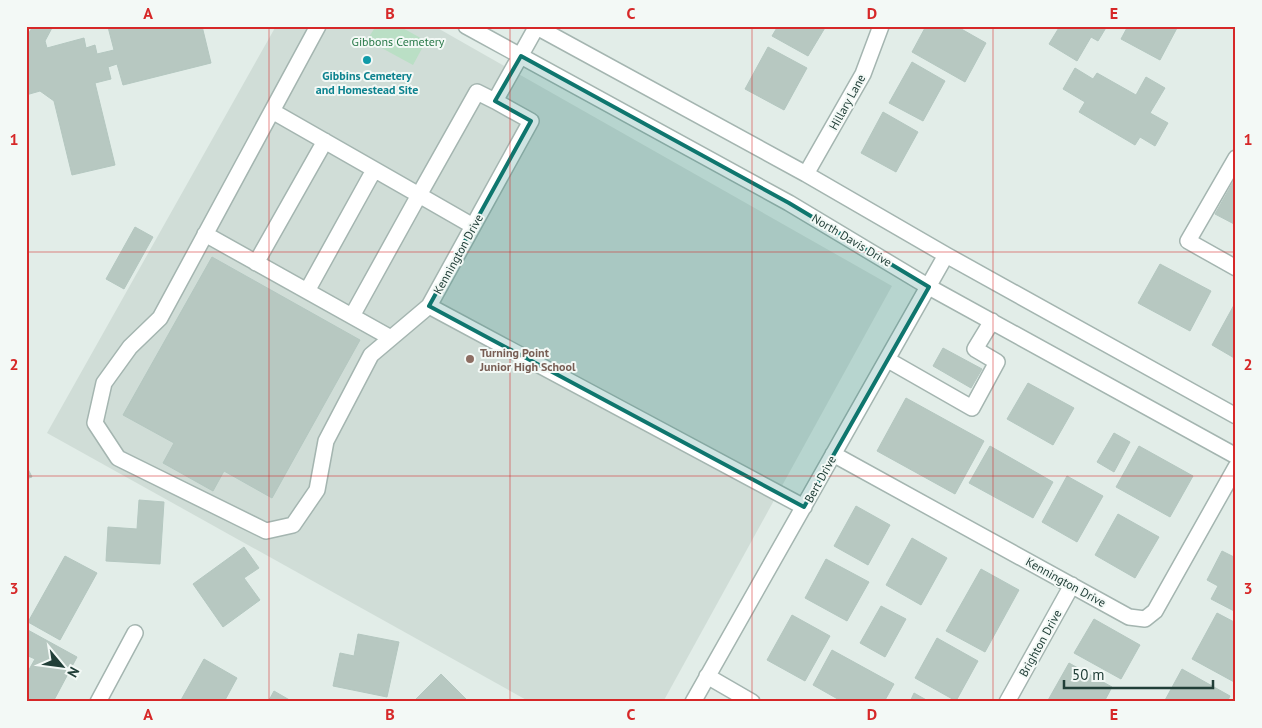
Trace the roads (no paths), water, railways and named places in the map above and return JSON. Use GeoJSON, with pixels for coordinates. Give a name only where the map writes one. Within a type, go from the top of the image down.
{"type":"FeatureCollection","features":[{"type":"Feature","properties":{"kind":"street"},"geometry":{"type":"LineString","coordinates":[[318,26],[160,318],[130,347],[104,383],[95,423],[118,458],[266,531],[293,525],[317,490],[326,441],[370,355],[429,306]]}},
{"type":"Feature","properties":{"kind":"street","name":"North Davis Drive"},"geometry":{"type":"LineString","coordinates":[[466,26],[789,203],[928,287],[1236,456]]}},
{"type":"Feature","properties":{"kind":"street"},"geometry":{"type":"LineString","coordinates":[[352,316],[477,92],[495,101],[536,26],[806,174],[946,255],[1236,416]]}},
{"type":"Feature","properties":{"kind":"street","name":"Hillary Lane"},"geometry":{"type":"LineString","coordinates":[[806,174],[863,74],[881,26]]}},
{"type":"Feature","properties":{"kind":"street","name":"Kennington Drive"},"geometry":{"type":"LineString","coordinates":[[495,101],[531,121],[429,306],[804,507]]}},
{"type":"Feature","properties":{"kind":"street"},"geometry":{"type":"LineString","coordinates":[[272,111],[473,226]]}},
{"type":"Feature","properties":{"kind":"street"},"geometry":{"type":"LineString","coordinates":[[256,262],[325,142]]}},
{"type":"Feature","properties":{"kind":"street"},"geometry":{"type":"LineString","coordinates":[[1236,158],[1188,241],[1236,268]]}},
{"type":"Feature","properties":{"kind":"street"},"geometry":{"type":"LineString","coordinates":[[307,291],[374,170]]}},
{"type":"Feature","properties":{"kind":"street"},"geometry":{"type":"LineString","coordinates":[[205,234],[391,338]]}},
{"type":"Feature","properties":{"kind":"street","name":"Bert Drive"},"geometry":{"type":"LineString","coordinates":[[693,702],[946,255]]}},
{"type":"Feature","properties":{"kind":"street"},"geometry":{"type":"LineString","coordinates":[[888,360],[972,408],[997,362],[975,349],[992,322]]}},
{"type":"Feature","properties":{"kind":"street","name":"Kennington Drive"},"geometry":{"type":"LineString","coordinates":[[833,454],[1129,618],[1145,618],[1155,611],[1236,467]]}},
{"type":"Feature","properties":{"kind":"street","name":"Brighton Drive"},"geometry":{"type":"LineString","coordinates":[[1007,702],[1072,585]]}},
{"type":"Feature","properties":{"kind":"street"},"geometry":{"type":"LineString","coordinates":[[98,702],[135,633]]}},
{"type":"Feature","properties":{"kind":"street"},"geometry":{"type":"LineString","coordinates":[[707,676],[752,702]]}},
{"type":"Feature","properties":{"kind":"place","name":"Gibbins Cemetery and Homestead Site"},"geometry":{"type":"Point","coordinates":[367,60]}},
{"type":"Feature","properties":{"kind":"place","name":"Turning Point Junior High School"},"geometry":{"type":"Point","coordinates":[470,359]}},
{"type":"Feature","properties":{"kind":"park label","name":"Gibbons Cemetery"},"geometry":{"type":"Point","coordinates":[398,41]}}]}
